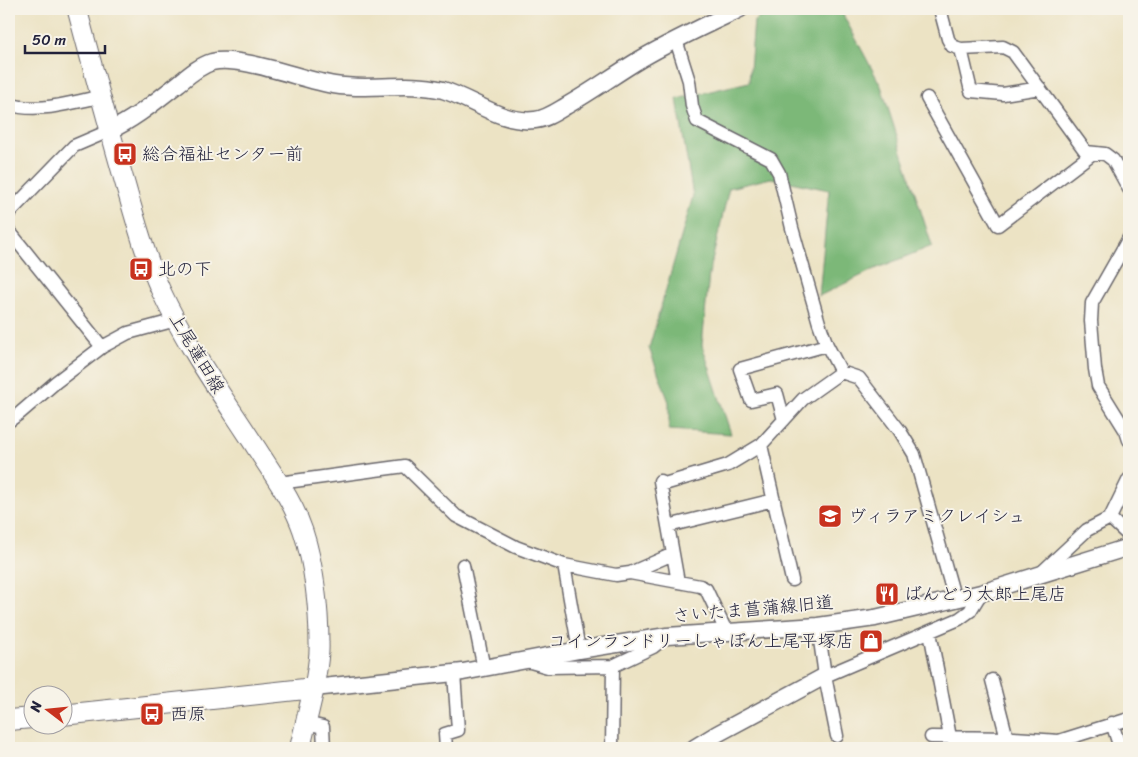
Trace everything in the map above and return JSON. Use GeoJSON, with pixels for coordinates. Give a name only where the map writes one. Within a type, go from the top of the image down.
{"type":"FeatureCollection","features":[{"type":"Feature","properties":{"kind":"main road","name":"上尾蓮田線"},"geometry":{"type":"LineString","coordinates":[[77,9],[109,131],[161,291],[192,348],[279,483],[303,532],[315,590],[320,644],[314,688]]}},
{"type":"Feature","properties":{"kind":"main road"},"geometry":{"type":"LineString","coordinates":[[72,714],[314,688],[300,748]]}},
{"type":"Feature","properties":{"kind":"main road"},"geometry":{"type":"LineString","coordinates":[[9,720],[22,719]]}},
{"type":"Feature","properties":{"kind":"street"},"geometry":{"type":"LineString","coordinates":[[9,213],[74,146],[128,122],[205,64],[225,61],[246,64],[333,85],[356,88],[431,88],[444,91],[504,116],[528,121],[538,120],[564,107],[676,40],[740,9]]}},
{"type":"Feature","properties":{"kind":"street"},"geometry":{"type":"LineString","coordinates":[[940,9],[948,39],[952,46],[961,49],[1003,47],[1013,52],[1086,152],[1105,154],[1114,160],[1129,189]]}},
{"type":"Feature","properties":{"kind":"street"},"geometry":{"type":"LineString","coordinates":[[676,40],[689,81],[692,106],[698,121],[772,159],[779,173],[818,324],[841,372],[859,378],[900,430],[914,454],[955,600]]}},
{"type":"Feature","properties":{"kind":"street"},"geometry":{"type":"LineString","coordinates":[[961,49],[971,91],[1003,94],[1040,88]]}},
{"type":"Feature","properties":{"kind":"street"},"geometry":{"type":"LineString","coordinates":[[9,104],[21,108],[52,106],[100,97]]}},
{"type":"Feature","properties":{"kind":"street"},"geometry":{"type":"LineString","coordinates":[[928,98],[998,225],[1093,153]]}},
{"type":"Feature","properties":{"kind":"street"},"geometry":{"type":"LineString","coordinates":[[9,230],[102,347]]}},
{"type":"Feature","properties":{"kind":"street"},"geometry":{"type":"LineString","coordinates":[[1129,238],[1092,303],[1091,321],[1098,386],[1126,431],[1129,440]]}},
{"type":"Feature","properties":{"kind":"street"},"geometry":{"type":"LineString","coordinates":[[9,421],[102,347],[128,333],[176,320]]}},
{"type":"Feature","properties":{"kind":"street"},"geometry":{"type":"LineString","coordinates":[[784,420],[777,394],[750,400],[740,369],[827,345]]}},
{"type":"Feature","properties":{"kind":"street"},"geometry":{"type":"LineString","coordinates":[[678,582],[660,483],[728,465],[761,445],[803,399],[841,372]]}},
{"type":"Feature","properties":{"kind":"street"},"geometry":{"type":"LineString","coordinates":[[761,445],[792,580]]}},
{"type":"Feature","properties":{"kind":"street"},"geometry":{"type":"LineString","coordinates":[[279,483],[405,466],[456,516],[516,547],[564,565],[616,575],[630,573],[673,554]]}},
{"type":"Feature","properties":{"kind":"street"},"geometry":{"type":"LineString","coordinates":[[1040,575],[1087,530],[1110,518],[1129,479]]}},
{"type":"Feature","properties":{"kind":"street"},"geometry":{"type":"LineString","coordinates":[[668,526],[774,500]]}},
{"type":"Feature","properties":{"kind":"street"},"geometry":{"type":"LineString","coordinates":[[1110,518],[1129,536]]}},
{"type":"Feature","properties":{"kind":"street","name":"さいたま菖蒲線旧道"},"geometry":{"type":"LineString","coordinates":[[314,688],[484,669],[579,650],[667,636],[818,626],[874,618],[981,593],[1129,547]]}},
{"type":"Feature","properties":{"kind":"street"},"geometry":{"type":"LineString","coordinates":[[564,565],[579,650]]}},
{"type":"Feature","properties":{"kind":"street"},"geometry":{"type":"LineString","coordinates":[[463,566],[484,669]]}},
{"type":"Feature","properties":{"kind":"street"},"geometry":{"type":"LineString","coordinates":[[630,573],[706,588],[726,631]]}},
{"type":"Feature","properties":{"kind":"street"},"geometry":{"type":"LineString","coordinates":[[694,748],[825,676],[959,620],[970,611],[981,593]]}},
{"type":"Feature","properties":{"kind":"street"},"geometry":{"type":"LineString","coordinates":[[818,626],[825,676],[837,736]]}},
{"type":"Feature","properties":{"kind":"street"},"geometry":{"type":"LineString","coordinates":[[930,632],[950,737]]}},
{"type":"Feature","properties":{"kind":"street"},"geometry":{"type":"LineString","coordinates":[[527,661],[548,667],[613,666],[653,646],[667,636]]}},
{"type":"Feature","properties":{"kind":"street"},"geometry":{"type":"LineString","coordinates":[[612,748],[613,666]]}},
{"type":"Feature","properties":{"kind":"street"},"geometry":{"type":"LineString","coordinates":[[446,748],[445,734],[458,730],[454,673]]}},
{"type":"Feature","properties":{"kind":"street"},"geometry":{"type":"LineString","coordinates":[[992,680],[1013,741]]}},
{"type":"Feature","properties":{"kind":"street"},"geometry":{"type":"LineString","coordinates":[[931,737],[1059,741],[1065,744],[1112,723],[1129,719]]}},
{"type":"Feature","properties":{"kind":"street"},"geometry":{"type":"LineString","coordinates":[[306,723],[323,727],[324,748]]}},
{"type":"Feature","properties":{"kind":"street"},"geometry":{"type":"LineString","coordinates":[[1112,723],[1120,748]]}},
{"type":"Feature","properties":{"kind":"green space"},"geometry":{"type":"Polygon","coordinates":[[[775,9],[840,9],[881,86],[932,246],[875,269],[819,296],[829,190],[771,178],[729,188],[709,274],[702,345],[731,434],[669,430],[669,402],[649,348],[693,196],[677,99],[749,82],[754,21],[775,9]]]}},
{"type":"Feature","properties":{"kind":"place","name":"総合福祉センター前"},"geometry":{"type":"Point","coordinates":[125,154]}},
{"type":"Feature","properties":{"kind":"place","name":"北の下"},"geometry":{"type":"Point","coordinates":[141,269]}},
{"type":"Feature","properties":{"kind":"place","name":"ヴィラアミクレイシュ"},"geometry":{"type":"Point","coordinates":[830,516]}},
{"type":"Feature","properties":{"kind":"place","name":"ばんどう太郎上尾店"},"geometry":{"type":"Point","coordinates":[887,594]}},
{"type":"Feature","properties":{"kind":"place","name":"コインランドリーしゃぼん上尾平塚店"},"geometry":{"type":"Point","coordinates":[871,641]}},
{"type":"Feature","properties":{"kind":"place","name":"西原"},"geometry":{"type":"Point","coordinates":[152,714]}}]}
